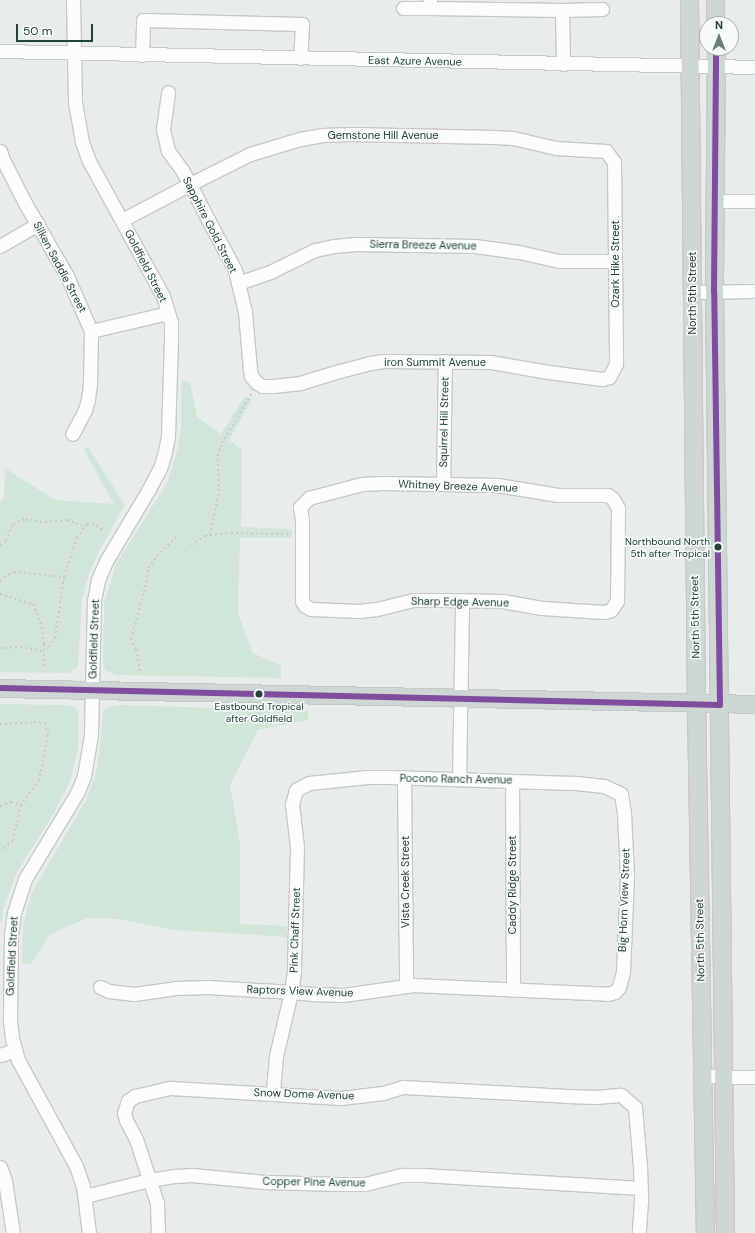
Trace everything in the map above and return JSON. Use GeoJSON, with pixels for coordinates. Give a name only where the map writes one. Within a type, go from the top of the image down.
{"type":"FeatureCollection","features":[{"type":"Feature","properties":{"kind":"main road","name":"North 5th Street"},"geometry":{"type":"LineString","coordinates":[[690,0],[696,704],[705,1233]]}},
{"type":"Feature","properties":{"kind":"main road"},"geometry":{"type":"LineString","coordinates":[[715,0],[715,16]]}},
{"type":"Feature","properties":{"kind":"main road","name":"North 5th Street"},"geometry":{"type":"LineString","coordinates":[[716,56],[714,292],[725,1233]]}},
{"type":"Feature","properties":{"kind":"main road"},"geometry":{"type":"LineString","coordinates":[[0,688],[720,705],[755,704]]}},
{"type":"Feature","properties":{"kind":"street","name":"Goldfield Street"},"geometry":{"type":"LineString","coordinates":[[73,0],[75,102],[82,142],[90,161],[163,296],[168,313],[171,339],[168,436],[165,452],[160,468],[106,561],[98,580],[94,601],[91,735],[84,776],[77,793],[25,879],[14,913],[11,934],[10,1021],[15,1050],[18,1060],[34,1091],[76,1166],[85,1196],[89,1233]]}},
{"type":"Feature","properties":{"kind":"street"},"geometry":{"type":"LineString","coordinates":[[403,8],[430,4],[498,4],[562,10],[602,9]]}},
{"type":"Feature","properties":{"kind":"street"},"geometry":{"type":"LineString","coordinates":[[562,10],[563,64]]}},
{"type":"Feature","properties":{"kind":"street"},"geometry":{"type":"LineString","coordinates":[[142,55],[143,20],[302,24],[300,58]]}},
{"type":"Feature","properties":{"kind":"street","name":"East Azure Avenue"},"geometry":{"type":"LineString","coordinates":[[0,51],[755,67]]}},
{"type":"Feature","properties":{"kind":"street","name":"Sapphire Gold Street"},"geometry":{"type":"LineString","coordinates":[[168,92],[163,117],[165,139],[168,151],[190,184],[235,270],[245,312],[251,376],[257,383]]}},
{"type":"Feature","properties":{"kind":"street","name":"Gemstone Hill Avenue"},"geometry":{"type":"LineString","coordinates":[[122,220],[250,154],[300,139],[323,135],[351,134],[513,138],[556,148],[606,151],[609,156]]}},
{"type":"Feature","properties":{"kind":"street","name":"Silken Saddle Street"},"geometry":{"type":"LineString","coordinates":[[0,151],[3,160],[67,276],[91,331],[91,376],[88,399],[85,410],[72,434]]}},
{"type":"Feature","properties":{"kind":"street","name":"Ozark Hike Street"},"geometry":{"type":"LineString","coordinates":[[609,156],[614,162],[616,364],[612,372]]}},
{"type":"Feature","properties":{"kind":"street"},"geometry":{"type":"LineString","coordinates":[[714,200],[755,200]]}},
{"type":"Feature","properties":{"kind":"street"},"geometry":{"type":"LineString","coordinates":[[0,246],[38,224]]}},
{"type":"Feature","properties":{"kind":"street","name":"Sierra Breeze Avenue"},"geometry":{"type":"LineString","coordinates":[[238,283],[272,271],[315,250],[334,246],[356,244],[475,246],[519,252],[559,261],[615,261]]}},
{"type":"Feature","properties":{"kind":"street"},"geometry":{"type":"LineString","coordinates":[[692,292],[755,291]]}},
{"type":"Feature","properties":{"kind":"street"},"geometry":{"type":"LineString","coordinates":[[91,331],[168,313]]}},
{"type":"Feature","properties":{"kind":"street","name":"iron Summit Avenue"},"geometry":{"type":"LineString","coordinates":[[257,383],[262,386],[301,383],[370,363],[402,360],[490,362],[602,379],[609,377],[612,372]]}},
{"type":"Feature","properties":{"kind":"street","name":"Squirrel Hill Street"},"geometry":{"type":"LineString","coordinates":[[443,484],[445,361]]}},
{"type":"Feature","properties":{"kind":"street","name":"Whitney Breeze Avenue"},"geometry":{"type":"LineString","coordinates":[[302,535],[300,507],[304,502],[316,496],[362,484],[497,485],[551,494],[593,496],[608,495],[613,499],[618,508],[617,601],[614,606]]}},
{"type":"Feature","properties":{"kind":"street","name":"Sharp Edge Avenue"},"geometry":{"type":"LineString","coordinates":[[302,535],[302,601],[305,606],[310,609],[359,611],[376,609],[413,600],[504,601],[542,608],[604,612],[611,610],[614,606]]}},
{"type":"Feature","properties":{"kind":"street"},"geometry":{"type":"LineString","coordinates":[[458,779],[462,600]]}},
{"type":"Feature","properties":{"kind":"street","name":"Pocono Ranch Avenue"},"geometry":{"type":"LineString","coordinates":[[296,790],[309,783],[368,777],[573,783],[604,786],[616,791]]}},
{"type":"Feature","properties":{"kind":"street","name":"Vista Creek Street"},"geometry":{"type":"LineString","coordinates":[[404,778],[406,986]]}},
{"type":"Feature","properties":{"kind":"street","name":"Caddy Ridge Street"},"geometry":{"type":"LineString","coordinates":[[512,781],[513,990]]}},
{"type":"Feature","properties":{"kind":"street","name":"Pink Chaff Street"},"geometry":{"type":"LineString","coordinates":[[273,1094],[276,1056],[291,992],[294,972],[296,944],[297,847],[292,804],[296,790]]}},
{"type":"Feature","properties":{"kind":"street","name":"Big Horn View Street"},"geometry":{"type":"LineString","coordinates":[[616,791],[623,800],[627,876],[623,972],[619,987]]}},
{"type":"Feature","properties":{"kind":"street","name":"Raptors View Avenue"},"geometry":{"type":"LineString","coordinates":[[100,987],[109,991],[134,994],[192,987],[343,995],[406,986],[608,994],[615,992],[619,987]]}},
{"type":"Feature","properties":{"kind":"street"},"geometry":{"type":"LineString","coordinates":[[0,1055],[15,1050]]}},
{"type":"Feature","properties":{"kind":"street"},"geometry":{"type":"LineString","coordinates":[[702,1076],[755,1077]]}},
{"type":"Feature","properties":{"kind":"street","name":"Snow Dome Avenue"},"geometry":{"type":"LineString","coordinates":[[150,1180],[136,1139],[124,1113],[128,1101],[135,1096],[171,1088],[341,1098],[383,1092],[403,1087],[418,1087],[567,1096],[596,1097],[620,1095],[635,1107],[641,1188]]}},
{"type":"Feature","properties":{"kind":"street"},"geometry":{"type":"LineString","coordinates":[[0,1167],[5,1181],[13,1233]]}},
{"type":"Feature","properties":{"kind":"street","name":"Copper Pine Avenue"},"geometry":{"type":"LineString","coordinates":[[85,1196],[150,1180],[192,1175],[265,1182],[365,1184],[402,1175],[423,1175],[641,1188]]}},
{"type":"Feature","properties":{"kind":"street"},"geometry":{"type":"LineString","coordinates":[[150,1180],[157,1203],[158,1233]]}},
{"type":"Feature","properties":{"kind":"street"},"geometry":{"type":"LineString","coordinates":[[639,1233],[641,1188]]}},
{"type":"Feature","properties":{"kind":"path"},"geometry":{"type":"LineString","coordinates":[[210,535],[219,491],[218,456],[222,443],[257,383]]}},
{"type":"Feature","properties":{"kind":"path"},"geometry":{"type":"LineString","coordinates":[[0,545],[6,542],[13,524],[25,519],[45,522],[67,520],[84,526]]}},
{"type":"Feature","properties":{"kind":"path"},"geometry":{"type":"LineString","coordinates":[[0,648],[20,647],[43,651],[50,647],[55,638],[64,577],[77,538],[84,526],[92,523],[103,530]]}},
{"type":"Feature","properties":{"kind":"path"},"geometry":{"type":"LineString","coordinates":[[191,545],[199,539],[210,535],[231,533],[302,535]]}},
{"type":"Feature","properties":{"kind":"path"},"geometry":{"type":"LineString","coordinates":[[140,671],[136,649],[131,639],[149,568],[157,556],[176,537]]}},
{"type":"Feature","properties":{"kind":"path"},"geometry":{"type":"LineString","coordinates":[[0,582],[8,574],[14,572],[64,577]]}},
{"type":"Feature","properties":{"kind":"path"},"geometry":{"type":"LineString","coordinates":[[0,594],[32,604],[41,622],[43,668]]}},
{"type":"Feature","properties":{"kind":"path"},"geometry":{"type":"LineString","coordinates":[[0,724],[34,722],[44,723],[48,735],[39,780],[20,805],[14,841],[0,851]]}},
{"type":"Feature","properties":{"kind":"path"},"geometry":{"type":"LineString","coordinates":[[0,806],[11,802],[20,805]]}},
{"type":"Feature","properties":{"kind":"green space"},"geometry":{"type":"Polygon","coordinates":[[[181,381],[190,382],[197,417],[221,434],[245,396],[252,399],[229,440],[242,450],[241,527],[292,529],[292,538],[240,538],[238,614],[253,653],[281,665],[281,678],[116,675],[105,670],[103,662],[104,604],[116,564],[167,483],[177,451],[181,428],[181,381]]]}},
{"type":"Feature","properties":{"kind":"green space"},"geometry":{"type":"Polygon","coordinates":[[[88,447],[125,505],[99,551],[89,574],[82,600],[78,667],[69,673],[0,672],[0,502],[4,498],[5,468],[55,500],[114,504],[84,450],[88,447]]]}},
{"type":"Feature","properties":{"kind":"green space"},"geometry":{"type":"Polygon","coordinates":[[[0,704],[66,705],[75,707],[79,716],[78,750],[70,781],[57,808],[17,872],[3,910],[2,922],[0,922],[0,704]]]}},
{"type":"Feature","properties":{"kind":"green space"},"geometry":{"type":"Polygon","coordinates":[[[118,705],[308,711],[308,720],[258,730],[230,785],[240,843],[240,924],[287,926],[287,937],[175,930],[117,919],[88,918],[50,934],[31,964],[22,963],[23,925],[32,892],[86,800],[96,773],[103,711],[108,707],[118,705]]]}},
{"type":"Feature","properties":{"kind":"transit line"},"geometry":{"type":"LineString","coordinates":[[0,688],[720,705],[714,292],[716,56]]}},
{"type":"Feature","properties":{"kind":"place","name":"Northbound North 5th after Tropical"},"geometry":{"type":"Point","coordinates":[718,547]}},
{"type":"Feature","properties":{"kind":"place","name":"Eastbound Tropical after Goldfield"},"geometry":{"type":"Point","coordinates":[259,694]}}]}
